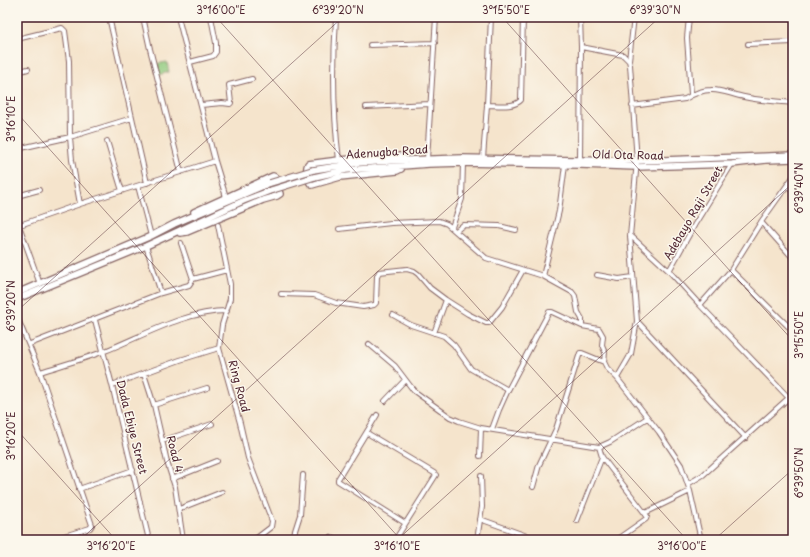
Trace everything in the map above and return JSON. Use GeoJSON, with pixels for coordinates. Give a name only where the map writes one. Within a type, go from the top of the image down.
{"type":"FeatureCollection","features":[{"type":"Feature","properties":{"kind":"street"},"geometry":{"type":"LineString","coordinates":[[109,17],[147,183]]}},
{"type":"Feature","properties":{"kind":"street"},"geometry":{"type":"LineString","coordinates":[[143,17],[181,172]]}},
{"type":"Feature","properties":{"kind":"street"},"geometry":{"type":"LineString","coordinates":[[178,17],[215,161],[226,197]]}},
{"type":"Feature","properties":{"kind":"street"},"geometry":{"type":"LineString","coordinates":[[190,62],[213,56],[216,52],[211,17]]}},
{"type":"Feature","properties":{"kind":"street","name":"Adenugba Road"},"geometry":{"type":"LineString","coordinates":[[336,17],[334,79],[339,160]]}},
{"type":"Feature","properties":{"kind":"street"},"geometry":{"type":"LineString","coordinates":[[427,159],[436,17]]}},
{"type":"Feature","properties":{"kind":"street"},"geometry":{"type":"LineString","coordinates":[[483,158],[491,17]]}},
{"type":"Feature","properties":{"kind":"street"},"geometry":{"type":"LineString","coordinates":[[487,105],[514,105],[519,103],[521,100],[523,17]]}},
{"type":"Feature","properties":{"kind":"street"},"geometry":{"type":"LineString","coordinates":[[580,17],[580,159]]}},
{"type":"Feature","properties":{"kind":"street"},"geometry":{"type":"LineString","coordinates":[[617,378],[631,354],[637,321],[630,236],[637,164],[629,61],[634,17]]}},
{"type":"Feature","properties":{"kind":"street"},"geometry":{"type":"LineString","coordinates":[[689,17],[687,38],[691,94]]}},
{"type":"Feature","properties":{"kind":"street"},"geometry":{"type":"LineString","coordinates":[[17,39],[62,28],[65,31],[69,61],[70,137],[72,160],[80,204]]}},
{"type":"Feature","properties":{"kind":"street"},"geometry":{"type":"LineString","coordinates":[[748,44],[793,42]]}},
{"type":"Feature","properties":{"kind":"street"},"geometry":{"type":"LineString","coordinates":[[370,45],[435,43]]}},
{"type":"Feature","properties":{"kind":"street"},"geometry":{"type":"LineString","coordinates":[[581,47],[623,55],[629,61]]}},
{"type":"Feature","properties":{"kind":"street"},"geometry":{"type":"LineString","coordinates":[[17,72],[28,69]]}},
{"type":"Feature","properties":{"kind":"street"},"geometry":{"type":"LineString","coordinates":[[201,105],[232,103],[229,85],[252,79]]}},
{"type":"Feature","properties":{"kind":"street"},"geometry":{"type":"LineString","coordinates":[[632,106],[685,100],[691,94],[711,90],[717,90],[746,98],[793,103]]}},
{"type":"Feature","properties":{"kind":"street"},"geometry":{"type":"LineString","coordinates":[[366,107],[430,104]]}},
{"type":"Feature","properties":{"kind":"street"},"geometry":{"type":"LineString","coordinates":[[17,149],[70,137],[132,118]]}},
{"type":"Feature","properties":{"kind":"street"},"geometry":{"type":"LineString","coordinates":[[107,141],[122,191]]}},
{"type":"Feature","properties":{"kind":"street","name":"Old Ota Road"},"geometry":{"type":"LineString","coordinates":[[463,160],[483,158],[580,159],[637,164],[793,155]]}},
{"type":"Feature","properties":{"kind":"street"},"geometry":{"type":"LineString","coordinates":[[404,167],[397,171],[340,178],[312,185],[310,184],[306,170],[308,164],[339,160],[400,156],[406,160]]}},
{"type":"Feature","properties":{"kind":"street","name":"Adenugba Road"},"geometry":{"type":"LineString","coordinates":[[174,224],[270,183],[313,170],[357,164],[406,160],[463,160]]}},
{"type":"Feature","properties":{"kind":"street"},"geometry":{"type":"LineString","coordinates":[[452,227],[462,199],[463,160]]}},
{"type":"Feature","properties":{"kind":"street","name":"Adenugba Road"},"geometry":{"type":"LineString","coordinates":[[176,232],[243,201],[314,177],[346,170],[404,167],[463,160]]}},
{"type":"Feature","properties":{"kind":"street","name":"Old Ota Road"},"geometry":{"type":"LineString","coordinates":[[463,160],[565,164],[732,164],[766,160],[793,160]]}},
{"type":"Feature","properties":{"kind":"street"},"geometry":{"type":"LineString","coordinates":[[18,226],[80,204],[215,161]]}},
{"type":"Feature","properties":{"kind":"street"},"geometry":{"type":"LineString","coordinates":[[543,276],[559,211],[565,164]]}},
{"type":"Feature","properties":{"kind":"street","name":"Adebayo Raji Street"},"geometry":{"type":"LineString","coordinates":[[670,271],[695,224],[732,164]]}},
{"type":"Feature","properties":{"kind":"street"},"geometry":{"type":"LineString","coordinates":[[17,293],[151,236],[188,215],[273,176],[275,177],[280,194],[277,196],[263,200],[187,232],[176,232],[17,299]]}},
{"type":"Feature","properties":{"kind":"street"},"geometry":{"type":"LineString","coordinates":[[700,305],[731,270],[761,222],[793,177]]}},
{"type":"Feature","properties":{"kind":"street"},"geometry":{"type":"LineString","coordinates":[[138,186],[151,236]]}},
{"type":"Feature","properties":{"kind":"street"},"geometry":{"type":"LineString","coordinates":[[788,186],[793,192]]}},
{"type":"Feature","properties":{"kind":"street"},"geometry":{"type":"LineString","coordinates":[[17,196],[40,190]]}},
{"type":"Feature","properties":{"kind":"street"},"geometry":{"type":"LineString","coordinates":[[17,220],[40,284]]}},
{"type":"Feature","properties":{"kind":"street"},"geometry":{"type":"LineString","coordinates":[[339,229],[391,223],[439,221],[452,227],[486,258],[543,276],[572,292],[575,296],[578,312],[582,319],[582,326]]}},
{"type":"Feature","properties":{"kind":"street"},"geometry":{"type":"LineString","coordinates":[[761,222],[793,258]]}},
{"type":"Feature","properties":{"kind":"street","name":"Ring Road"},"geometry":{"type":"LineString","coordinates":[[218,225],[230,284],[230,299],[221,330],[219,348],[248,458],[272,520],[271,527],[254,540]]}},
{"type":"Feature","properties":{"kind":"street"},"geometry":{"type":"LineString","coordinates":[[456,231],[463,225],[499,226],[516,230]]}},
{"type":"Feature","properties":{"kind":"street"},"geometry":{"type":"LineString","coordinates":[[630,236],[670,271],[700,305],[789,398]]}},
{"type":"Feature","properties":{"kind":"street"},"geometry":{"type":"LineString","coordinates":[[182,242],[193,279]]}},
{"type":"Feature","properties":{"kind":"street"},"geometry":{"type":"LineString","coordinates":[[147,249],[161,293]]}},
{"type":"Feature","properties":{"kind":"street"},"geometry":{"type":"LineString","coordinates":[[281,294],[298,293],[314,295],[336,304],[363,308],[376,303],[379,272],[407,269],[418,274],[430,288],[446,300],[486,323],[490,323],[502,307],[523,270]]}},
{"type":"Feature","properties":{"kind":"street"},"geometry":{"type":"LineString","coordinates":[[30,344],[161,293],[189,285],[193,279],[227,270]]}},
{"type":"Feature","properties":{"kind":"street"},"geometry":{"type":"LineString","coordinates":[[731,270],[793,330]]}},
{"type":"Feature","properties":{"kind":"street"},"geometry":{"type":"LineString","coordinates":[[597,275],[619,279],[633,277]]}},
{"type":"Feature","properties":{"kind":"street"},"geometry":{"type":"LineString","coordinates":[[434,333],[446,300]]}},
{"type":"Feature","properties":{"kind":"street"},"geometry":{"type":"LineString","coordinates":[[40,372],[104,351],[190,317],[209,312],[227,311]]}},
{"type":"Feature","properties":{"kind":"street"},"geometry":{"type":"LineString","coordinates":[[492,429],[508,390],[549,312],[582,326],[599,329],[603,336],[602,345],[605,352],[604,362],[607,368],[617,378],[659,432],[681,465],[690,491],[702,540]]}},
{"type":"Feature","properties":{"kind":"street"},"geometry":{"type":"LineString","coordinates":[[393,315],[411,325],[444,336],[454,345],[471,369],[508,390]]}},
{"type":"Feature","properties":{"kind":"street"},"geometry":{"type":"LineString","coordinates":[[17,316],[30,344],[40,372],[92,527],[51,540]]}},
{"type":"Feature","properties":{"kind":"street","name":"Dada Ebiye Street"},"geometry":{"type":"LineString","coordinates":[[94,320],[104,351],[149,540]]}},
{"type":"Feature","properties":{"kind":"street"},"geometry":{"type":"LineString","coordinates":[[637,321],[746,438]]}},
{"type":"Feature","properties":{"kind":"street"},"geometry":{"type":"LineString","coordinates":[[369,344],[395,366],[414,391],[450,416],[481,428],[599,447],[610,442],[647,418]]}},
{"type":"Feature","properties":{"kind":"street"},"geometry":{"type":"LineString","coordinates":[[112,385],[180,360],[219,348]]}},
{"type":"Feature","properties":{"kind":"street"},"geometry":{"type":"LineString","coordinates":[[533,487],[539,465],[556,430],[580,354],[582,353],[604,362]]}},
{"type":"Feature","properties":{"kind":"street","name":"Road 4"},"geometry":{"type":"LineString","coordinates":[[144,374],[154,405],[172,478],[179,509],[183,540]]}},
{"type":"Feature","properties":{"kind":"street"},"geometry":{"type":"LineString","coordinates":[[386,401],[405,380]]}},
{"type":"Feature","properties":{"kind":"street"},"geometry":{"type":"LineString","coordinates":[[154,405],[207,388]]}},
{"type":"Feature","properties":{"kind":"street"},"geometry":{"type":"LineString","coordinates":[[688,484],[703,476],[793,394]]}},
{"type":"Feature","properties":{"kind":"street"},"geometry":{"type":"LineString","coordinates":[[377,415],[338,481],[405,523]]}},
{"type":"Feature","properties":{"kind":"street"},"geometry":{"type":"LineString","coordinates":[[162,441],[212,424]]}},
{"type":"Feature","properties":{"kind":"street"},"geometry":{"type":"LineString","coordinates":[[480,456],[481,428]]}},
{"type":"Feature","properties":{"kind":"street"},"geometry":{"type":"LineString","coordinates":[[367,433],[436,475],[395,540]]}},
{"type":"Feature","properties":{"kind":"street"},"geometry":{"type":"LineString","coordinates":[[599,447],[602,457],[647,516],[646,519],[616,540]]}},
{"type":"Feature","properties":{"kind":"street"},"geometry":{"type":"LineString","coordinates":[[577,521],[602,457]]}},
{"type":"Feature","properties":{"kind":"street"},"geometry":{"type":"LineString","coordinates":[[172,478],[217,461]]}},
{"type":"Feature","properties":{"kind":"street"},"geometry":{"type":"LineString","coordinates":[[79,488],[133,470]]}},
{"type":"Feature","properties":{"kind":"street"},"geometry":{"type":"LineString","coordinates":[[292,540],[300,515],[303,475]]}},
{"type":"Feature","properties":{"kind":"street"},"geometry":{"type":"LineString","coordinates":[[477,540],[482,507],[481,476]]}},
{"type":"Feature","properties":{"kind":"street"},"geometry":{"type":"LineString","coordinates":[[645,513],[690,491]]}},
{"type":"Feature","properties":{"kind":"street"},"geometry":{"type":"LineString","coordinates":[[179,509],[222,492]]}},
{"type":"Feature","properties":{"kind":"street"},"geometry":{"type":"LineString","coordinates":[[480,519],[538,540]]}},
{"type":"Feature","properties":{"kind":"street"},"geometry":{"type":"LineString","coordinates":[[17,533],[19,540]]}},
{"type":"Feature","properties":{"kind":"green space"},"geometry":{"type":"Polygon","coordinates":[[[167,62],[169,72],[158,75],[156,64],[167,62]]]}}]}
